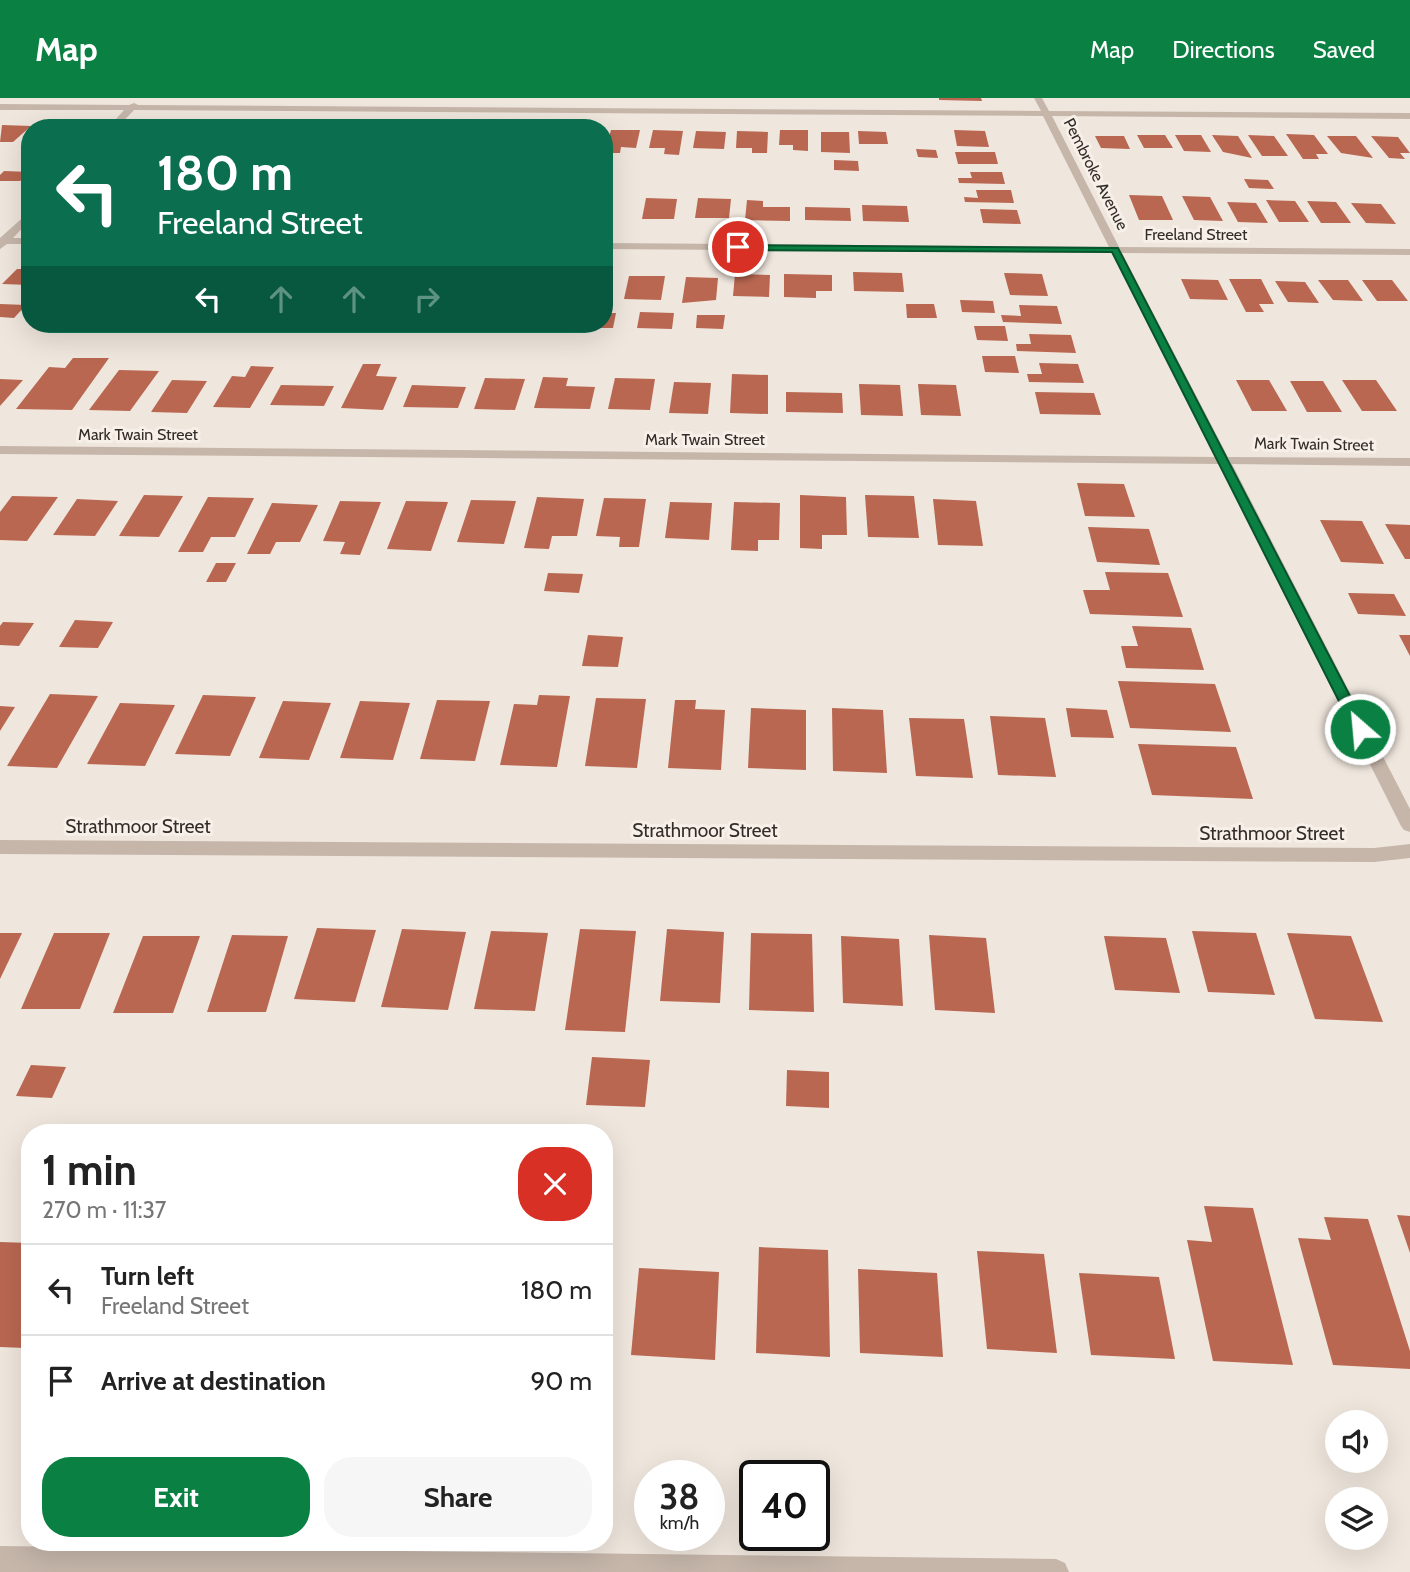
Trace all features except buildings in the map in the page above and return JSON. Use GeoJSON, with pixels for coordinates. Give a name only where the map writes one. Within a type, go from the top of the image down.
{"type":"FeatureCollection","features":[{"type":"Feature","properties":{"kind":"street"},"geometry":{"type":"LineString","coordinates":[[120,119],[142,98]]}},
{"type":"Feature","properties":{"kind":"street","name":"Pembroke Avenue"},"geometry":{"type":"LineString","coordinates":[[1038,98],[1410,826]]}},
{"type":"Feature","properties":{"kind":"street"},"geometry":{"type":"LineString","coordinates":[[0,107],[1410,116]]}},
{"type":"Feature","properties":{"kind":"street"},"geometry":{"type":"LineString","coordinates":[[1,243],[21,223]]}},
{"type":"Feature","properties":{"kind":"street"},"geometry":{"type":"LineString","coordinates":[[1,243],[21,242]]}},
{"type":"Feature","properties":{"kind":"street","name":"Freeland Street"},"geometry":{"type":"LineString","coordinates":[[613,246],[1410,251]]}},
{"type":"Feature","properties":{"kind":"street","name":"Mark Twain Street"},"geometry":{"type":"LineString","coordinates":[[0,450],[1410,462]]}},
{"type":"Feature","properties":{"kind":"street","name":"Strathmoor Street"},"geometry":{"type":"LineString","coordinates":[[0,847],[1360,855],[1410,851]]}},
{"type":"Feature","properties":{"kind":"street"},"geometry":{"type":"LineString","coordinates":[[0,1559],[1056,1572]]}},
{"type":"Feature","properties":{"kind":"route"},"geometry":{"type":"LineString","coordinates":[[738,247],[1115,250],[1360,729]]}}]}
